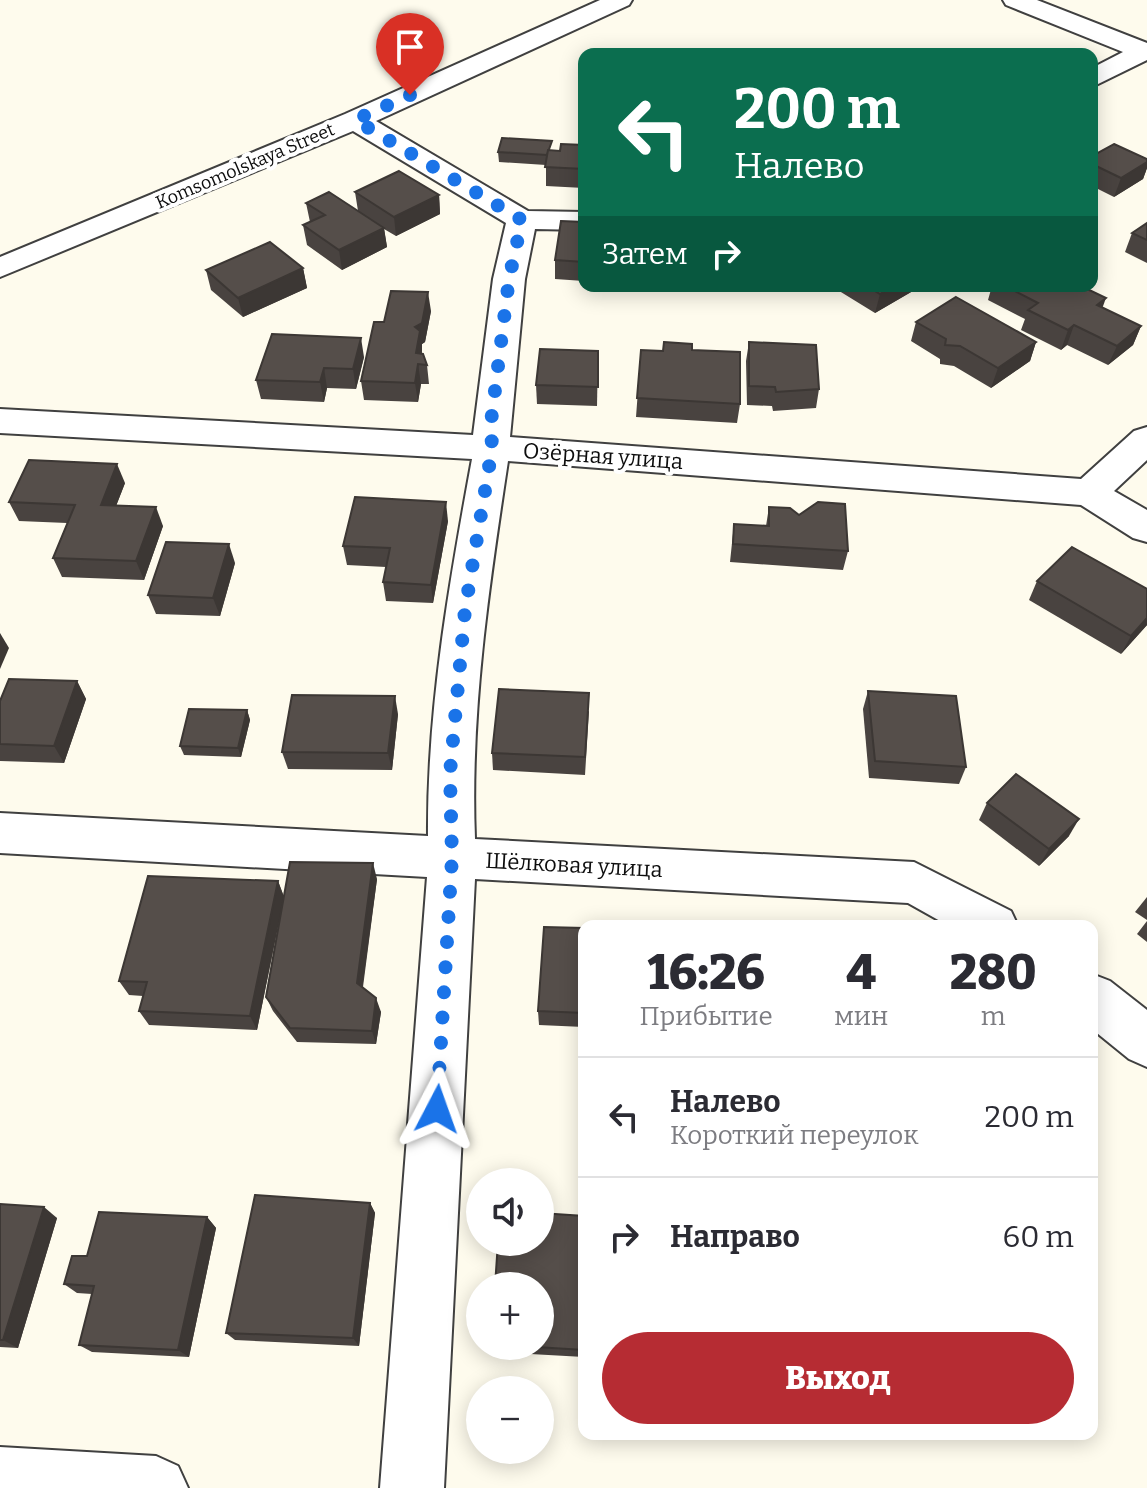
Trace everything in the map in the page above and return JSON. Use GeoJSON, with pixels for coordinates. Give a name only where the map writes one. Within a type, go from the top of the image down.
{"type":"FeatureCollection","features":[{"type":"Feature","properties":{"kind":"street","name":"Komsomolskaya Street"},"geometry":{"type":"LineString","coordinates":[[0,268],[355,120],[620,0]]}},
{"type":"Feature","properties":{"kind":"street"},"geometry":{"type":"LineString","coordinates":[[1015,0],[1146,51]]}},
{"type":"Feature","properties":{"kind":"street"},"geometry":{"type":"LineString","coordinates":[[1098,76],[1146,51]]}},
{"type":"Feature","properties":{"kind":"street"},"geometry":{"type":"LineString","coordinates":[[355,120],[522,220],[578,221]]}},
{"type":"Feature","properties":{"kind":"street"},"geometry":{"type":"LineString","coordinates":[[412,1488],[452,858],[450,773],[465,610],[492,449],[491,422],[509,279],[522,220]]}},
{"type":"Feature","properties":{"kind":"street","name":"Озёрная улица"},"geometry":{"type":"LineString","coordinates":[[0,421],[492,449],[1089,493],[1147,528]]}},
{"type":"Feature","properties":{"kind":"street"},"geometry":{"type":"LineString","coordinates":[[1089,493],[1147,439]]}},
{"type":"Feature","properties":{"kind":"street","name":"Шёлковая улица"},"geometry":{"type":"LineString","coordinates":[[0,833],[914,883],[983,920]]}},
{"type":"Feature","properties":{"kind":"street"},"geometry":{"type":"LineString","coordinates":[[1098,1003],[1147,1042]]}},
{"type":"Feature","properties":{"kind":"street"},"geometry":{"type":"LineString","coordinates":[[0,1479],[156,1488]]}},
{"type":"Feature","properties":{"kind":"building"},"geometry":{"type":"Polygon","coordinates":[[[502,138],[552,141],[547,155],[498,152],[502,138]]]}},
{"type":"Feature","properties":{"kind":"building"},"geometry":{"type":"Polygon","coordinates":[[[561,144],[578,145],[578,169],[545,167],[548,150],[560,151],[561,144]]]}},
{"type":"Feature","properties":{"kind":"building"},"geometry":{"type":"Polygon","coordinates":[[[1114,144],[1147,159],[1147,162],[1121,178],[1098,167],[1098,153],[1114,144]]]}},
{"type":"Feature","properties":{"kind":"building"},"geometry":{"type":"Polygon","coordinates":[[[399,171],[439,195],[394,217],[355,192],[399,171]]]}},
{"type":"Feature","properties":{"kind":"building"},"geometry":{"type":"Polygon","coordinates":[[[329,192],[384,228],[339,250],[303,225],[325,215],[306,203],[329,192]]]}},
{"type":"Feature","properties":{"kind":"building"},"geometry":{"type":"Polygon","coordinates":[[[561,221],[578,222],[578,262],[555,260],[561,221]]]}},
{"type":"Feature","properties":{"kind":"building"},"geometry":{"type":"Polygon","coordinates":[[[1147,223],[1147,240],[1132,233],[1147,223]]]}},
{"type":"Feature","properties":{"kind":"building"},"geometry":{"type":"Polygon","coordinates":[[[270,242],[303,268],[238,298],[206,270],[270,242]]]}},
{"type":"Feature","properties":{"kind":"building"},"geometry":{"type":"Polygon","coordinates":[[[391,291],[428,292],[422,323],[415,327],[420,331],[416,353],[423,354],[427,365],[418,364],[415,383],[361,381],[374,322],[384,322],[391,291]]]}},
{"type":"Feature","properties":{"kind":"building"},"geometry":{"type":"Polygon","coordinates":[[[1017,292],[1094,292],[1106,298],[1097,305],[1141,326],[1117,346],[1074,325],[1068,330],[1028,310],[1038,303],[1017,292]]]}},
{"type":"Feature","properties":{"kind":"building"},"geometry":{"type":"Polygon","coordinates":[[[956,297],[1036,342],[998,368],[960,346],[945,345],[946,339],[916,322],[956,297]]]}},
{"type":"Feature","properties":{"kind":"building"},"geometry":{"type":"Polygon","coordinates":[[[272,334],[361,338],[353,369],[324,368],[320,382],[256,380],[272,334]]]}},
{"type":"Feature","properties":{"kind":"building"},"geometry":{"type":"Polygon","coordinates":[[[664,342],[692,344],[692,350],[740,352],[740,404],[637,398],[641,350],[663,351],[664,342]]]}},
{"type":"Feature","properties":{"kind":"building"},"geometry":{"type":"Polygon","coordinates":[[[749,342],[816,345],[819,389],[776,392],[775,387],[749,386],[749,342]]]}},
{"type":"Feature","properties":{"kind":"building"},"geometry":{"type":"Polygon","coordinates":[[[540,349],[598,351],[598,387],[536,385],[540,349]]]}},
{"type":"Feature","properties":{"kind":"building"},"geometry":{"type":"Polygon","coordinates":[[[29,460],[117,464],[101,505],[156,507],[136,561],[53,558],[75,505],[9,502],[29,460]]]}},
{"type":"Feature","properties":{"kind":"building"},"geometry":{"type":"Polygon","coordinates":[[[355,497],[446,502],[431,585],[383,582],[390,548],[343,546],[355,497]]]}},
{"type":"Feature","properties":{"kind":"building"},"geometry":{"type":"Polygon","coordinates":[[[818,502],[845,504],[848,551],[733,544],[734,524],[769,526],[769,507],[790,508],[799,515],[818,502]]]}},
{"type":"Feature","properties":{"kind":"building"},"geometry":{"type":"Polygon","coordinates":[[[166,542],[229,544],[213,598],[148,595],[166,542]]]}},
{"type":"Feature","properties":{"kind":"building"},"geometry":{"type":"Polygon","coordinates":[[[1072,547],[1147,589],[1147,618],[1131,636],[1037,581],[1072,547]]]}},
{"type":"Feature","properties":{"kind":"building"},"geometry":{"type":"Polygon","coordinates":[[[9,679],[77,681],[54,746],[0,744],[0,701],[9,679]]]}},
{"type":"Feature","properties":{"kind":"building"},"geometry":{"type":"Polygon","coordinates":[[[499,689],[589,693],[585,757],[492,753],[499,689]]]}},
{"type":"Feature","properties":{"kind":"building"},"geometry":{"type":"Polygon","coordinates":[[[868,691],[956,696],[966,767],[875,761],[868,691]]]}},
{"type":"Feature","properties":{"kind":"building"},"geometry":{"type":"Polygon","coordinates":[[[292,695],[395,696],[388,753],[282,752],[292,695]]]}},
{"type":"Feature","properties":{"kind":"building"},"geometry":{"type":"Polygon","coordinates":[[[189,709],[247,710],[238,748],[180,746],[189,709]]]}},
{"type":"Feature","properties":{"kind":"building"},"geometry":{"type":"Polygon","coordinates":[[[1016,774],[1079,819],[1049,849],[987,803],[1016,774]]]}},
{"type":"Feature","properties":{"kind":"building"},"geometry":{"type":"Polygon","coordinates":[[[290,862],[373,863],[357,983],[376,998],[372,1031],[290,1028],[266,997],[290,862]]]}},
{"type":"Feature","properties":{"kind":"building"},"geometry":{"type":"Polygon","coordinates":[[[148,876],[278,881],[250,1016],[139,1011],[147,982],[119,981],[148,876]]]}},
{"type":"Feature","properties":{"kind":"building"},"geometry":{"type":"Polygon","coordinates":[[[544,927],[578,928],[578,1013],[538,1011],[544,927]]]}},
{"type":"Feature","properties":{"kind":"building"},"geometry":{"type":"Polygon","coordinates":[[[255,1195],[370,1203],[353,1338],[226,1333],[255,1195]]]}},
{"type":"Feature","properties":{"kind":"building"},"geometry":{"type":"Polygon","coordinates":[[[0,1204],[44,1207],[3,1340],[0,1340],[0,1204]]]}},
{"type":"Feature","properties":{"kind":"building"},"geometry":{"type":"Polygon","coordinates":[[[99,1212],[207,1217],[178,1350],[79,1345],[94,1286],[64,1284],[72,1256],[87,1256],[99,1212]]]}},
{"type":"Feature","properties":{"kind":"building"},"geometry":{"type":"Polygon","coordinates":[[[554,1214],[578,1216],[578,1350],[554,1348],[554,1272],[496,1272],[497,1256],[554,1256],[554,1214]]]}},
{"type":"Feature","properties":{"kind":"route"},"geometry":{"type":"LineString","coordinates":[[410,95],[355,120],[522,220],[509,279],[491,422],[492,449],[465,610],[450,773],[452,858],[437,1109]]}}]}
